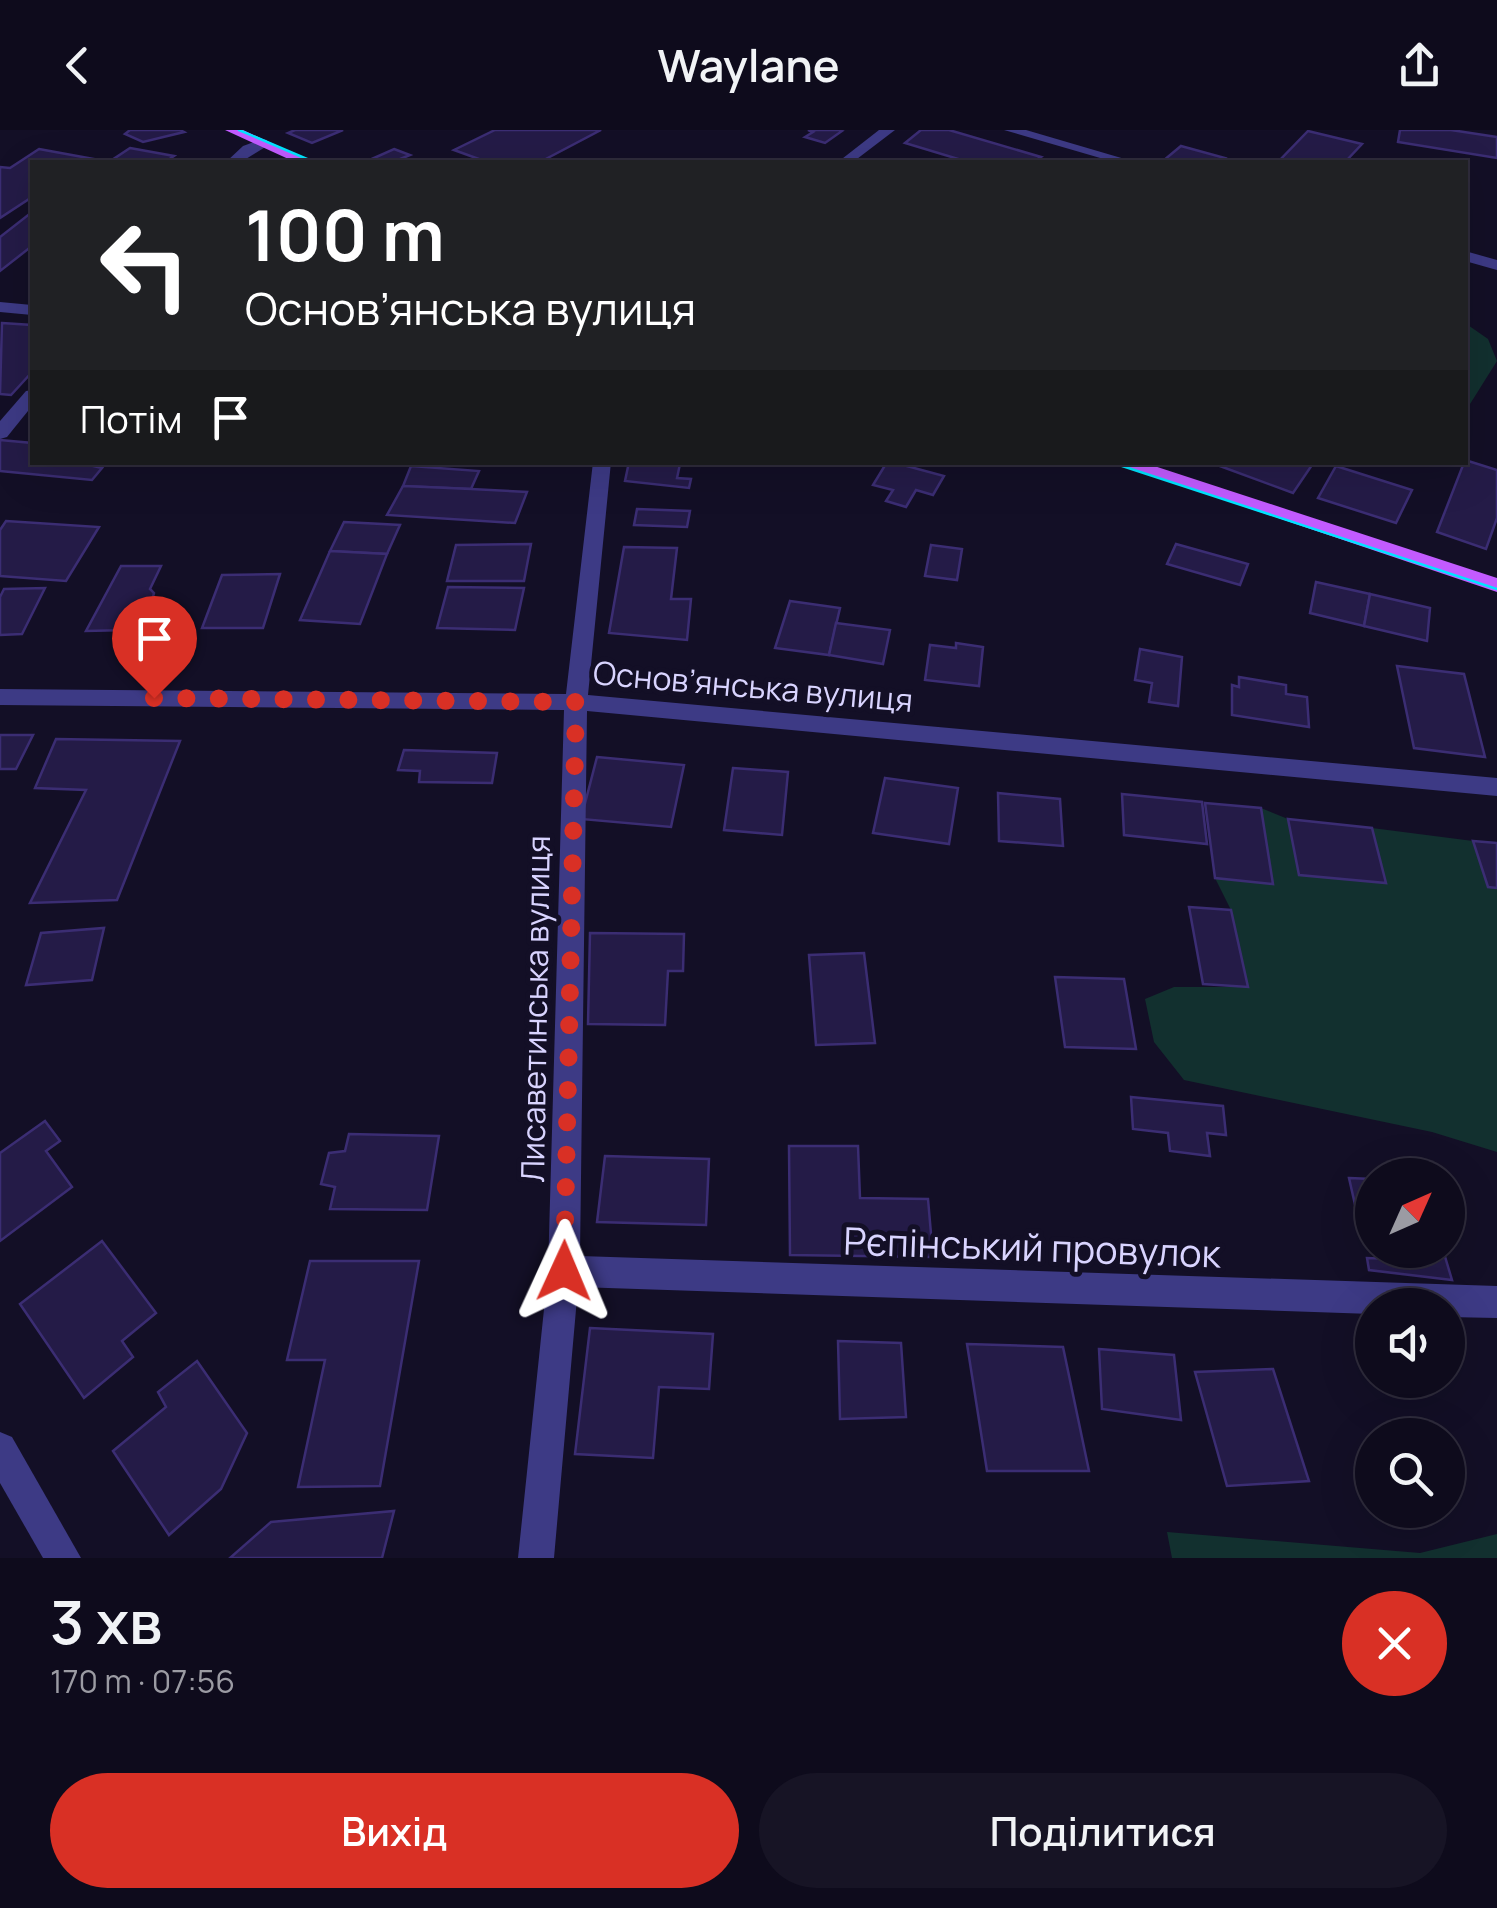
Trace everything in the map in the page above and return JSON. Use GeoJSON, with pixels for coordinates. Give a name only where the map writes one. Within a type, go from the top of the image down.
{"type":"FeatureCollection","features":[{"type":"Feature","properties":{"kind":"main road"},"geometry":{"type":"LineString","coordinates":[[232,130],[301,160]]}},
{"type":"Feature","properties":{"kind":"main road"},"geometry":{"type":"LineString","coordinates":[[1131,465],[1497,585]]}},
{"type":"Feature","properties":{"kind":"street"},"geometry":{"type":"LineString","coordinates":[[848,160],[888,130]]}},
{"type":"Feature","properties":{"kind":"street"},"geometry":{"type":"LineString","coordinates":[[1011,130],[1121,160]]}},
{"type":"Feature","properties":{"kind":"street"},"geometry":{"type":"LineString","coordinates":[[236,160],[262,143]]}},
{"type":"Feature","properties":{"kind":"street"},"geometry":{"type":"LineString","coordinates":[[1468,257],[1497,265]]}},
{"type":"Feature","properties":{"kind":"street"},"geometry":{"type":"LineString","coordinates":[[0,307],[30,310]]}},
{"type":"Feature","properties":{"kind":"street"},"geometry":{"type":"LineString","coordinates":[[0,433],[30,397]]}},
{"type":"Feature","properties":{"kind":"street","name":"Лисаветинська вулиця"},"geometry":{"type":"LineString","coordinates":[[536,1558],[564,1271],[576,702],[602,465]]}},
{"type":"Feature","properties":{"kind":"street","name":"Основ’янська вулиця"},"geometry":{"type":"LineString","coordinates":[[0,697],[576,702],[1497,787]]}},
{"type":"Feature","properties":{"kind":"street","name":"Рєпінський провулок"},"geometry":{"type":"LineString","coordinates":[[564,1271],[1497,1302]]}},
{"type":"Feature","properties":{"kind":"street"},"geometry":{"type":"LineString","coordinates":[[0,1449],[63,1558]]}},
{"type":"Feature","properties":{"kind":"green space"},"geometry":{"type":"Polygon","coordinates":[[[1468,325],[1488,339],[1497,361],[1468,407],[1468,325]]]}},
{"type":"Feature","properties":{"kind":"green space"},"geometry":{"type":"Polygon","coordinates":[[[1261,808],[1288,819],[1300,875],[1386,882],[1372,828],[1473,841],[1488,887],[1497,888],[1497,1152],[1432,1132],[1184,1080],[1154,1042],[1145,999],[1174,987],[1248,987],[1231,910],[1215,878],[1273,884],[1261,808]]]}},
{"type":"Feature","properties":{"kind":"green space"},"geometry":{"type":"Polygon","coordinates":[[[1167,1532],[1420,1553],[1497,1534],[1497,1558],[1172,1558],[1167,1532]]]}},
{"type":"Feature","properties":{"kind":"building"},"geometry":{"type":"Polygon","coordinates":[[[130,130],[184,132],[143,142],[125,134],[130,130]]]}},
{"type":"Feature","properties":{"kind":"building"},"geometry":{"type":"Polygon","coordinates":[[[343,130],[312,143],[288,133],[343,130]]]}},
{"type":"Feature","properties":{"kind":"building"},"geometry":{"type":"Polygon","coordinates":[[[495,130],[601,130],[544,160],[482,160],[454,150],[495,130]]]}},
{"type":"Feature","properties":{"kind":"building"},"geometry":{"type":"Polygon","coordinates":[[[808,130],[842,131],[825,143],[805,137],[813,132],[808,130]]]}},
{"type":"Feature","properties":{"kind":"building"},"geometry":{"type":"Polygon","coordinates":[[[921,130],[949,130],[1041,157],[961,160],[905,143],[921,130]]]}},
{"type":"Feature","properties":{"kind":"building"},"geometry":{"type":"Polygon","coordinates":[[[1400,130],[1451,130],[1497,137],[1497,158],[1398,142],[1400,130]]]}},
{"type":"Feature","properties":{"kind":"building"},"geometry":{"type":"Polygon","coordinates":[[[1308,131],[1362,144],[1347,160],[1280,160],[1308,131]]]}},
{"type":"Feature","properties":{"kind":"building"},"geometry":{"type":"Polygon","coordinates":[[[1181,146],[1225,158],[1222,160],[1164,160],[1181,146]]]}},
{"type":"Feature","properties":{"kind":"building"},"geometry":{"type":"Polygon","coordinates":[[[130,148],[174,156],[168,160],[112,160],[130,148]]]}},
{"type":"Feature","properties":{"kind":"building"},"geometry":{"type":"Polygon","coordinates":[[[39,149],[99,160],[30,160],[30,198],[0,218],[0,167],[10,168],[39,149]]]}},
{"type":"Feature","properties":{"kind":"building"},"geometry":{"type":"Polygon","coordinates":[[[394,149],[410,155],[398,160],[369,160],[394,149]]]}},
{"type":"Feature","properties":{"kind":"building"},"geometry":{"type":"Polygon","coordinates":[[[30,214],[30,248],[0,271],[0,237],[30,214]]]}},
{"type":"Feature","properties":{"kind":"building"},"geometry":{"type":"Polygon","coordinates":[[[2,323],[30,325],[30,374],[11,395],[0,394],[2,323]]]}},
{"type":"Feature","properties":{"kind":"building"},"geometry":{"type":"Polygon","coordinates":[[[0,440],[30,443],[30,465],[102,468],[92,480],[0,471],[0,440]]]}},
{"type":"Feature","properties":{"kind":"building"},"geometry":{"type":"Polygon","coordinates":[[[1468,461],[1497,470],[1497,518],[1486,549],[1437,532],[1463,465],[1468,465],[1468,461]]]}},
{"type":"Feature","properties":{"kind":"building"},"geometry":{"type":"Polygon","coordinates":[[[628,465],[680,465],[677,478],[691,479],[689,488],[625,481],[628,465]]]}},
{"type":"Feature","properties":{"kind":"building"},"geometry":{"type":"Polygon","coordinates":[[[885,465],[903,465],[944,476],[933,495],[916,490],[906,507],[886,501],[893,490],[873,485],[885,465]]]}},
{"type":"Feature","properties":{"kind":"building"},"geometry":{"type":"Polygon","coordinates":[[[1217,465],[1312,465],[1293,493],[1217,465]]]}},
{"type":"Feature","properties":{"kind":"building"},"geometry":{"type":"Polygon","coordinates":[[[411,466],[479,471],[471,489],[403,486],[411,466]]]}},
{"type":"Feature","properties":{"kind":"building"},"geometry":{"type":"Polygon","coordinates":[[[1336,466],[1412,490],[1396,523],[1318,498],[1336,466]]]}},
{"type":"Feature","properties":{"kind":"building"},"geometry":{"type":"Polygon","coordinates":[[[403,486],[527,492],[515,523],[387,515],[403,486]]]}},
{"type":"Feature","properties":{"kind":"building"},"geometry":{"type":"Polygon","coordinates":[[[637,509],[690,511],[687,527],[634,525],[637,509]]]}},
{"type":"Feature","properties":{"kind":"building"},"geometry":{"type":"Polygon","coordinates":[[[6,521],[99,527],[66,581],[0,576],[0,530],[6,521]]]}},
{"type":"Feature","properties":{"kind":"building"},"geometry":{"type":"Polygon","coordinates":[[[344,522],[400,525],[387,554],[330,551],[344,522]]]}},
{"type":"Feature","properties":{"kind":"building"},"geometry":{"type":"Polygon","coordinates":[[[531,544],[524,581],[447,581],[456,545],[531,544]]]}},
{"type":"Feature","properties":{"kind":"building"},"geometry":{"type":"Polygon","coordinates":[[[1176,544],[1248,564],[1240,585],[1167,564],[1176,544]]]}},
{"type":"Feature","properties":{"kind":"building"},"geometry":{"type":"Polygon","coordinates":[[[931,545],[962,549],[957,580],[925,576],[931,545]]]}},
{"type":"Feature","properties":{"kind":"building"},"geometry":{"type":"Polygon","coordinates":[[[624,547],[677,548],[671,599],[691,599],[687,640],[609,633],[624,547]]]}},
{"type":"Feature","properties":{"kind":"building"},"geometry":{"type":"Polygon","coordinates":[[[330,551],[387,554],[360,624],[300,620],[330,551]]]}},
{"type":"Feature","properties":{"kind":"building"},"geometry":{"type":"Polygon","coordinates":[[[121,566],[161,566],[150,589],[154,593],[152,600],[138,611],[129,630],[86,631],[121,566]]]}},
{"type":"Feature","properties":{"kind":"building"},"geometry":{"type":"Polygon","coordinates":[[[280,574],[263,628],[202,628],[222,575],[280,574]]]}},
{"type":"Feature","properties":{"kind":"building"},"geometry":{"type":"Polygon","coordinates":[[[1316,582],[1370,594],[1364,626],[1310,613],[1316,582]]]}},
{"type":"Feature","properties":{"kind":"building"},"geometry":{"type":"Polygon","coordinates":[[[448,587],[524,588],[515,630],[437,628],[448,587]]]}},
{"type":"Feature","properties":{"kind":"building"},"geometry":{"type":"Polygon","coordinates":[[[45,588],[22,634],[0,635],[0,597],[4,589],[45,588]]]}},
{"type":"Feature","properties":{"kind":"building"},"geometry":{"type":"Polygon","coordinates":[[[1370,594],[1430,608],[1427,641],[1364,626],[1370,594]]]}},
{"type":"Feature","properties":{"kind":"building"},"geometry":{"type":"Polygon","coordinates":[[[790,601],[840,608],[829,655],[775,648],[790,601]]]}},
{"type":"Feature","properties":{"kind":"building"},"geometry":{"type":"Polygon","coordinates":[[[836,623],[890,630],[883,664],[829,655],[836,623]]]}},
{"type":"Feature","properties":{"kind":"building"},"geometry":{"type":"Polygon","coordinates":[[[956,643],[983,647],[979,686],[925,680],[930,645],[956,648],[956,643]]]}},
{"type":"Feature","properties":{"kind":"building"},"geometry":{"type":"Polygon","coordinates":[[[1140,649],[1182,657],[1178,706],[1149,702],[1152,683],[1135,680],[1140,649]]]}},
{"type":"Feature","properties":{"kind":"building"},"geometry":{"type":"Polygon","coordinates":[[[1397,666],[1464,674],[1485,757],[1414,748],[1397,666]]]}},
{"type":"Feature","properties":{"kind":"building"},"geometry":{"type":"Polygon","coordinates":[[[1239,677],[1286,685],[1286,694],[1307,697],[1309,727],[1232,715],[1232,685],[1239,687],[1239,677]]]}},
{"type":"Feature","properties":{"kind":"building"},"geometry":{"type":"Polygon","coordinates":[[[0,735],[33,735],[16,769],[0,769],[0,735]]]}},
{"type":"Feature","properties":{"kind":"building"},"geometry":{"type":"Polygon","coordinates":[[[56,739],[180,741],[117,900],[30,903],[86,790],[35,788],[56,739]]]}},
{"type":"Feature","properties":{"kind":"building"},"geometry":{"type":"Polygon","coordinates":[[[404,750],[497,753],[492,783],[419,782],[420,771],[398,770],[404,750]]]}},
{"type":"Feature","properties":{"kind":"building"},"geometry":{"type":"Polygon","coordinates":[[[597,757],[684,765],[671,827],[581,819],[597,757]]]}},
{"type":"Feature","properties":{"kind":"building"},"geometry":{"type":"Polygon","coordinates":[[[733,768],[788,772],[782,835],[724,830],[733,768]]]}},
{"type":"Feature","properties":{"kind":"building"},"geometry":{"type":"Polygon","coordinates":[[[885,778],[958,788],[949,844],[873,833],[885,778]]]}},
{"type":"Feature","properties":{"kind":"building"},"geometry":{"type":"Polygon","coordinates":[[[998,793],[1060,799],[1063,846],[999,841],[998,793]]]}},
{"type":"Feature","properties":{"kind":"building"},"geometry":{"type":"Polygon","coordinates":[[[1122,794],[1202,802],[1207,844],[1124,835],[1122,794]]]}},
{"type":"Feature","properties":{"kind":"building"},"geometry":{"type":"Polygon","coordinates":[[[1205,803],[1261,808],[1273,884],[1215,878],[1205,803]]]}},
{"type":"Feature","properties":{"kind":"building"},"geometry":{"type":"Polygon","coordinates":[[[1288,819],[1372,828],[1386,883],[1299,875],[1288,819]]]}},
{"type":"Feature","properties":{"kind":"building"},"geometry":{"type":"Polygon","coordinates":[[[1473,841],[1497,843],[1497,888],[1488,887],[1473,841]]]}},
{"type":"Feature","properties":{"kind":"building"},"geometry":{"type":"Polygon","coordinates":[[[1189,907],[1231,910],[1248,987],[1203,984],[1189,907]]]}},
{"type":"Feature","properties":{"kind":"building"},"geometry":{"type":"Polygon","coordinates":[[[104,928],[92,980],[26,985],[41,933],[104,928]]]}},
{"type":"Feature","properties":{"kind":"building"},"geometry":{"type":"Polygon","coordinates":[[[590,933],[684,934],[683,971],[668,971],[665,1025],[588,1024],[590,933]]]}},
{"type":"Feature","properties":{"kind":"building"},"geometry":{"type":"Polygon","coordinates":[[[864,953],[875,1043],[816,1045],[809,955],[864,953]]]}},
{"type":"Feature","properties":{"kind":"building"},"geometry":{"type":"Polygon","coordinates":[[[1055,977],[1124,979],[1136,1049],[1065,1047],[1055,977]]]}},
{"type":"Feature","properties":{"kind":"building"},"geometry":{"type":"Polygon","coordinates":[[[1131,1097],[1223,1106],[1226,1135],[1207,1133],[1210,1156],[1170,1151],[1168,1133],[1133,1129],[1131,1097]]]}},
{"type":"Feature","properties":{"kind":"building"},"geometry":{"type":"Polygon","coordinates":[[[45,1121],[60,1141],[46,1151],[72,1187],[0,1241],[0,1153],[45,1121]]]}},
{"type":"Feature","properties":{"kind":"building"},"geometry":{"type":"Polygon","coordinates":[[[349,1134],[439,1136],[427,1210],[330,1209],[335,1187],[321,1184],[329,1153],[345,1151],[349,1134]]]}},
{"type":"Feature","properties":{"kind":"building"},"geometry":{"type":"Polygon","coordinates":[[[789,1146],[858,1146],[860,1198],[928,1199],[933,1257],[790,1255],[789,1146]]]}},
{"type":"Feature","properties":{"kind":"building"},"geometry":{"type":"Polygon","coordinates":[[[605,1156],[709,1159],[706,1225],[597,1222],[605,1156]]]}},
{"type":"Feature","properties":{"kind":"building"},"geometry":{"type":"Polygon","coordinates":[[[1349,1178],[1355,1178],[1355,1204],[1349,1178]]]}},
{"type":"Feature","properties":{"kind":"building"},"geometry":{"type":"Polygon","coordinates":[[[102,1241],[156,1313],[122,1341],[133,1357],[84,1398],[20,1304],[102,1241]]]}},
{"type":"Feature","properties":{"kind":"building"},"geometry":{"type":"Polygon","coordinates":[[[310,1261],[419,1261],[380,1486],[298,1487],[325,1360],[287,1360],[310,1261]]]}},
{"type":"Feature","properties":{"kind":"building"},"geometry":{"type":"Polygon","coordinates":[[[1448,1268],[1452,1280],[1369,1270],[1448,1268]]]}},
{"type":"Feature","properties":{"kind":"building"},"geometry":{"type":"Polygon","coordinates":[[[590,1328],[713,1334],[709,1389],[659,1387],[653,1458],[575,1454],[590,1328]]]}},
{"type":"Feature","properties":{"kind":"building"},"geometry":{"type":"Polygon","coordinates":[[[838,1341],[901,1343],[906,1417],[840,1419],[838,1341]]]}},
{"type":"Feature","properties":{"kind":"building"},"geometry":{"type":"Polygon","coordinates":[[[967,1344],[1063,1347],[1089,1471],[987,1471],[967,1344]]]}},
{"type":"Feature","properties":{"kind":"building"},"geometry":{"type":"Polygon","coordinates":[[[1099,1349],[1174,1355],[1181,1420],[1102,1409],[1099,1349]]]}},
{"type":"Feature","properties":{"kind":"building"},"geometry":{"type":"Polygon","coordinates":[[[197,1361],[247,1433],[221,1489],[169,1535],[113,1451],[166,1407],[158,1392],[197,1361]]]}},
{"type":"Feature","properties":{"kind":"building"},"geometry":{"type":"Polygon","coordinates":[[[1273,1369],[1309,1481],[1227,1486],[1195,1372],[1273,1369]]]}},
{"type":"Feature","properties":{"kind":"building"},"geometry":{"type":"Polygon","coordinates":[[[394,1511],[382,1558],[230,1558],[271,1522],[394,1511]]]}},
{"type":"Feature","properties":{"kind":"tram line"},"geometry":{"type":"LineString","coordinates":[[239,130],[309,160]]}},
{"type":"Feature","properties":{"kind":"tram line"},"geometry":{"type":"LineString","coordinates":[[1119,465],[1497,589]]}},
{"type":"Feature","properties":{"kind":"route"},"geometry":{"type":"LineString","coordinates":[[154,698],[576,702],[564,1271]]}}]}
